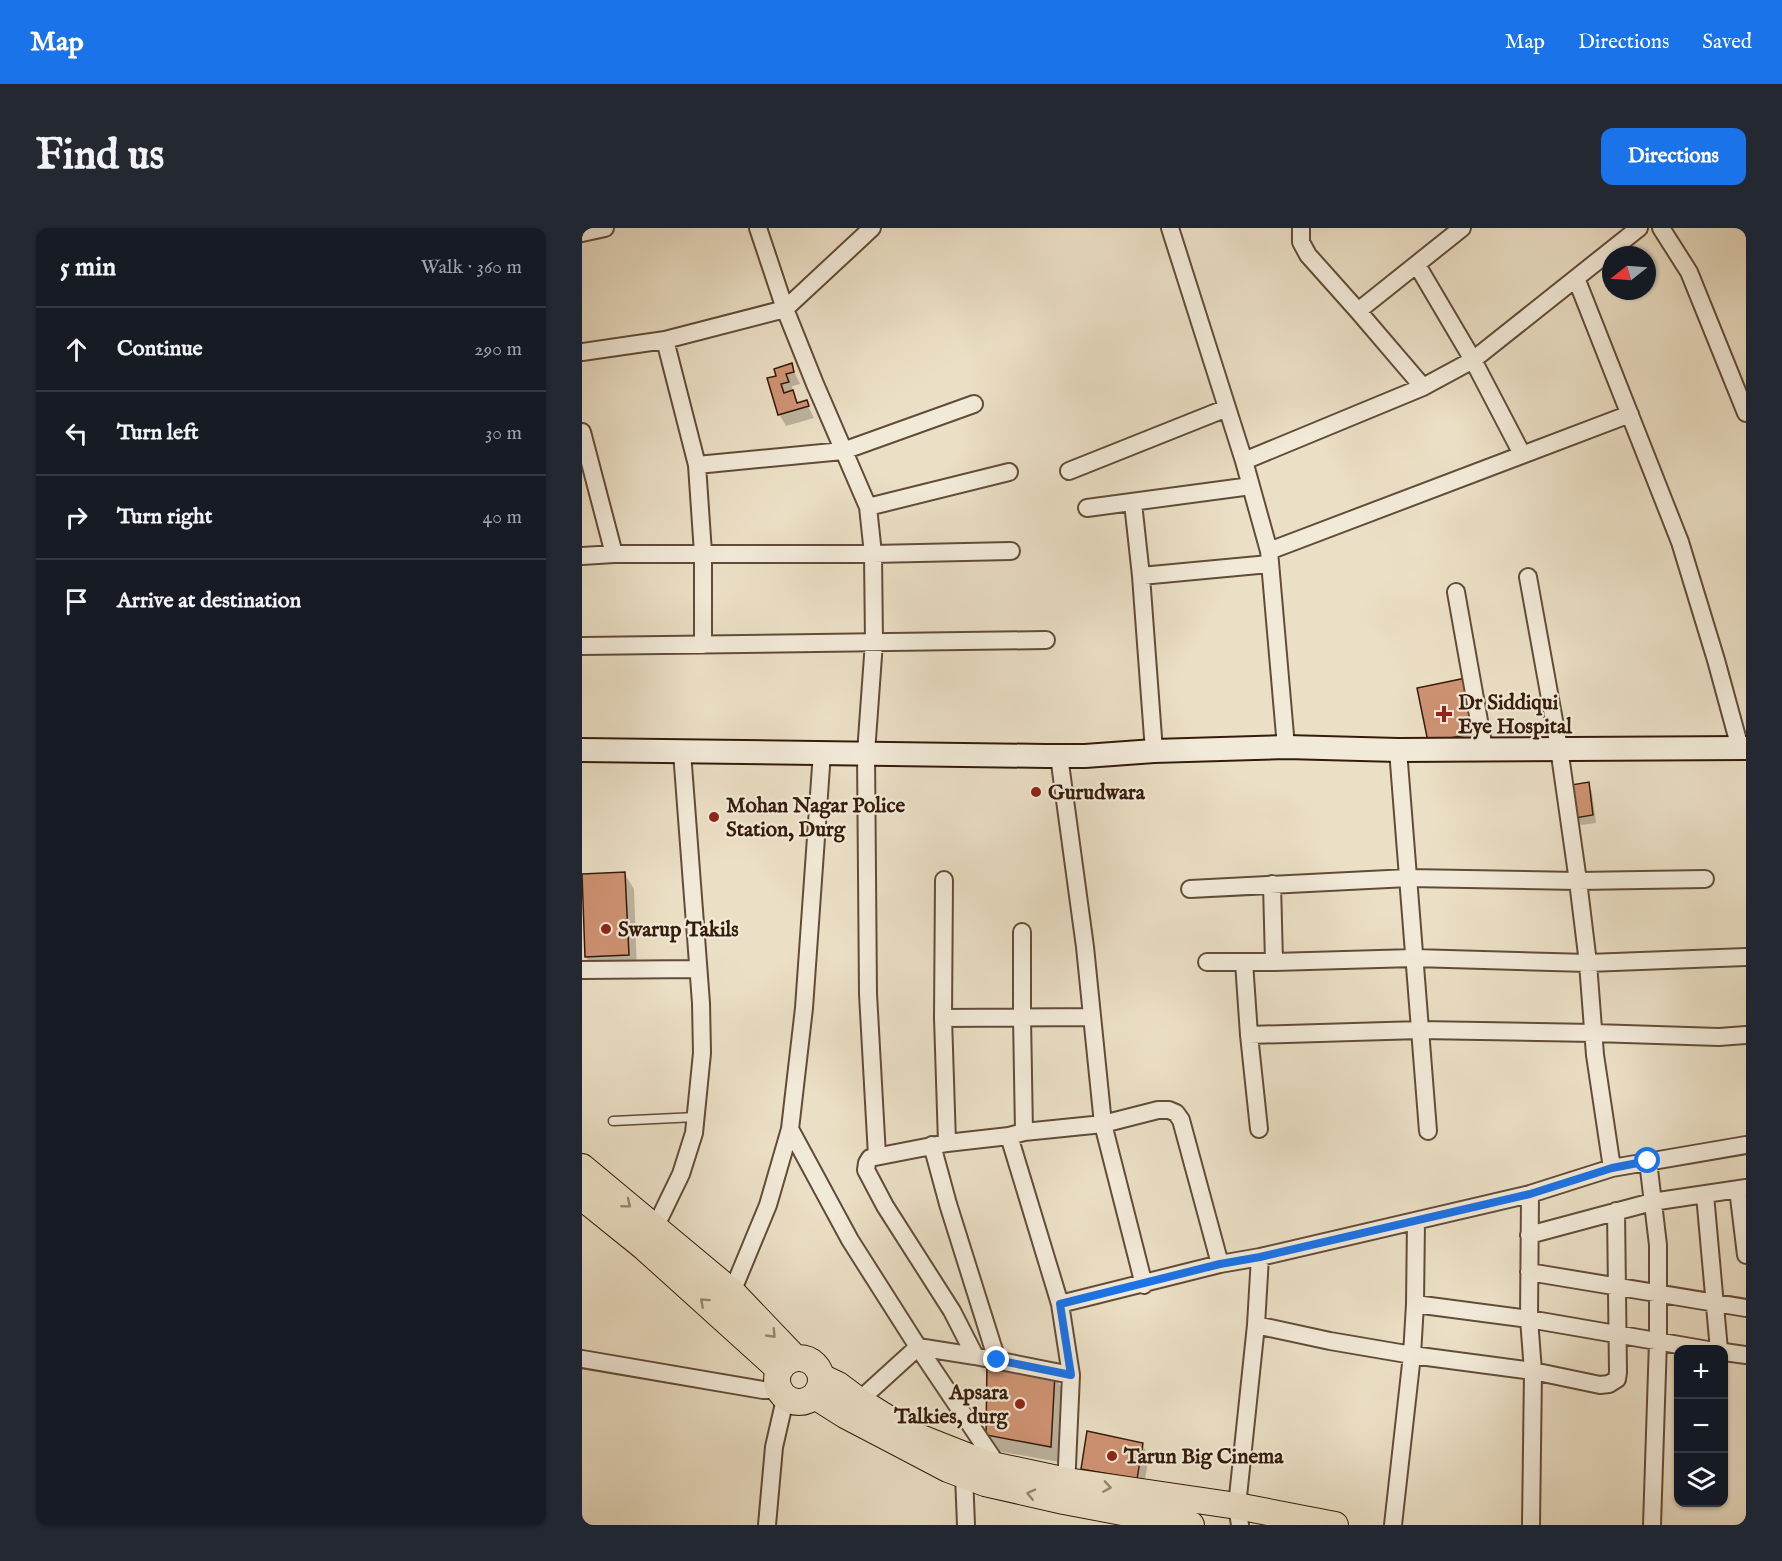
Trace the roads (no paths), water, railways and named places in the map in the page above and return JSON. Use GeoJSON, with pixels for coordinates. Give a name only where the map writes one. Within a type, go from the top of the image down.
{"type":"FeatureCollection","features":[{"type":"Feature","properties":{"kind":"main road"},"geometry":{"type":"LineString","coordinates":[[582,1167],[784,1379]]}},
{"type":"Feature","properties":{"kind":"main road"},"geometry":{"type":"LineString","coordinates":[[582,1197],[732,1292],[784,1379],[795,1403],[806,1402],[818,1387],[815,1365],[802,1358],[784,1379]]}},
{"type":"Feature","properties":{"kind":"main road"},"geometry":{"type":"LineString","coordinates":[[818,1387],[948,1469],[985,1483],[1066,1491],[1239,1516],[1335,1525]]}},
{"type":"Feature","properties":{"kind":"main road"},"geometry":{"type":"LineString","coordinates":[[852,1408],[987,1464],[1066,1491],[1191,1525]]}},
{"type":"Feature","properties":{"kind":"street"},"geometry":{"type":"LineString","coordinates":[[582,233],[605,228]]}},
{"type":"Feature","properties":{"kind":"street"},"geometry":{"type":"LineString","coordinates":[[758,228],[785,309],[868,507],[873,554],[874,642],[866,753],[868,994],[877,1156]]}},
{"type":"Feature","properties":{"kind":"street"},"geometry":{"type":"LineString","coordinates":[[582,352],[665,340],[785,309],[872,228]]}},
{"type":"Feature","properties":{"kind":"street"},"geometry":{"type":"LineString","coordinates":[[1170,228],[1244,461],[1269,557],[1286,747]]}},
{"type":"Feature","properties":{"kind":"street"},"geometry":{"type":"LineString","coordinates":[[1301,228],[1301,242],[1308,255],[1423,387]]}},
{"type":"Feature","properties":{"kind":"street"},"geometry":{"type":"LineString","coordinates":[[1358,311],[1462,228]]}},
{"type":"Feature","properties":{"kind":"street"},"geometry":{"type":"LineString","coordinates":[[1244,461],[1423,387],[1473,360],[1639,228]]}},
{"type":"Feature","properties":{"kind":"street"},"geometry":{"type":"LineString","coordinates":[[1661,228],[1689,272],[1745,406]]}},
{"type":"Feature","properties":{"kind":"street"},"geometry":{"type":"LineString","coordinates":[[1417,265],[1473,360],[1522,454]]}},
{"type":"Feature","properties":{"kind":"street"},"geometry":{"type":"LineString","coordinates":[[582,750],[1085,756],[1154,751],[1286,747],[1398,750],[1743,748],[1680,542],[1576,278]]}},
{"type":"Feature","properties":{"kind":"street"},"geometry":{"type":"LineString","coordinates":[[665,340],[697,465],[703,553],[703,645]]}},
{"type":"Feature","properties":{"kind":"street"},"geometry":{"type":"LineString","coordinates":[[697,465],[843,451],[974,404]]}},
{"type":"Feature","properties":{"kind":"street"},"geometry":{"type":"LineString","coordinates":[[1069,471],[1227,408]]}},
{"type":"Feature","properties":{"kind":"street"},"geometry":{"type":"LineString","coordinates":[[1141,576],[1269,557],[1522,454],[1629,414]]}},
{"type":"Feature","properties":{"kind":"street"},"geometry":{"type":"LineString","coordinates":[[582,432],[614,554]]}},
{"type":"Feature","properties":{"kind":"street"},"geometry":{"type":"LineString","coordinates":[[868,507],[1009,472]]}},
{"type":"Feature","properties":{"kind":"street"},"geometry":{"type":"LineString","coordinates":[[1088,508],[1251,486]]}},
{"type":"Feature","properties":{"kind":"street"},"geometry":{"type":"LineString","coordinates":[[1133,503],[1141,576],[1154,751]]}},
{"type":"Feature","properties":{"kind":"street"},"geometry":{"type":"LineString","coordinates":[[582,556],[1011,551]]}},
{"type":"Feature","properties":{"kind":"street"},"geometry":{"type":"LineString","coordinates":[[1528,577],[1558,748],[1578,881],[1588,963],[1595,1055],[1612,1168]]}},
{"type":"Feature","properties":{"kind":"street"},"geometry":{"type":"LineString","coordinates":[[1456,592],[1484,749]]}},
{"type":"Feature","properties":{"kind":"street"},"geometry":{"type":"LineString","coordinates":[[582,646],[1046,640]]}},
{"type":"Feature","properties":{"kind":"street"},"geometry":{"type":"LineString","coordinates":[[1398,750],[1428,1131]]}},
{"type":"Feature","properties":{"kind":"street"},"geometry":{"type":"LineString","coordinates":[[650,1238],[681,1174],[694,1134],[702,1053],[701,1003],[682,752]]}},
{"type":"Feature","properties":{"kind":"street"},"geometry":{"type":"LineString","coordinates":[[732,1292],[768,1205],[790,1129],[804,1008],[822,752]]}},
{"type":"Feature","properties":{"kind":"street"},"geometry":{"type":"LineString","coordinates":[[1059,756],[1085,947],[1103,1124],[1144,1285]]}},
{"type":"Feature","properties":{"kind":"street"},"geometry":{"type":"LineString","coordinates":[[1190,889],[1408,878],[1578,881],[1705,879]]}},
{"type":"Feature","properties":{"kind":"street"},"geometry":{"type":"LineString","coordinates":[[944,880],[939,1144],[948,1204],[997,1360]]}},
{"type":"Feature","properties":{"kind":"street"},"geometry":{"type":"LineString","coordinates":[[1272,884],[1274,962]]}},
{"type":"Feature","properties":{"kind":"street"},"geometry":{"type":"LineString","coordinates":[[1022,932],[1022,1017],[1017,1134],[1060,1304],[1071,1375],[1066,1491]]}},
{"type":"Feature","properties":{"kind":"street"},"geometry":{"type":"LineString","coordinates":[[1208,962],[1414,958],[1588,963],[1746,957]]}},
{"type":"Feature","properties":{"kind":"street"},"geometry":{"type":"LineString","coordinates":[[1244,962],[1248,1035],[1259,1129]]}},
{"type":"Feature","properties":{"kind":"street"},"geometry":{"type":"LineString","coordinates":[[582,970],[697,969]]}},
{"type":"Feature","properties":{"kind":"street"},"geometry":{"type":"LineString","coordinates":[[943,1018],[1092,1017]]}},
{"type":"Feature","properties":{"kind":"street"},"geometry":{"type":"LineString","coordinates":[[1248,1035],[1420,1030],[1719,1037],[1746,1035]]}},
{"type":"Feature","properties":{"kind":"street"},"geometry":{"type":"LineString","coordinates":[[975,1356],[952,1311],[885,1206],[866,1170],[870,1158],[939,1144],[1103,1124],[1158,1110],[1168,1110],[1176,1113],[1181,1120],[1220,1264]]}},
{"type":"Feature","properties":{"kind":"street"},"geometry":{"type":"LineString","coordinates":[[790,1129],[850,1240],[998,1466]]}},
{"type":"Feature","properties":{"kind":"street"},"geometry":{"type":"LineString","coordinates":[[1060,1304],[1144,1285],[1220,1264],[1260,1257],[1530,1194],[1612,1168],[1746,1145]]}},
{"type":"Feature","properties":{"kind":"street"},"geometry":{"type":"LineString","coordinates":[[1648,1161],[1658,1245],[1658,1341],[1652,1525]]}},
{"type":"Feature","properties":{"kind":"street"},"geometry":{"type":"LineString","coordinates":[[1529,1235],[1652,1203],[1742,1188],[1746,1255]]}},
{"type":"Feature","properties":{"kind":"street"},"geometry":{"type":"LineString","coordinates":[[1530,1194],[1528,1319],[1533,1371],[1531,1525]]}},
{"type":"Feature","properties":{"kind":"street"},"geometry":{"type":"LineString","coordinates":[[1705,1195],[1719,1345]]}},
{"type":"Feature","properties":{"kind":"street"},"geometry":{"type":"LineString","coordinates":[[1256,1325],[1412,1355],[1533,1371],[1600,1385],[1609,1384],[1617,1380],[1618,1372],[1616,1211]]}},
{"type":"Feature","properties":{"kind":"street"},"geometry":{"type":"LineString","coordinates":[[1393,1525],[1412,1355],[1416,1221]]}},
{"type":"Feature","properties":{"kind":"street"},"geometry":{"type":"LineString","coordinates":[[1239,1516],[1260,1257]]}},
{"type":"Feature","properties":{"kind":"street"},"geometry":{"type":"LineString","coordinates":[[1529,1272],[1746,1308]]}},
{"type":"Feature","properties":{"kind":"street"},"geometry":{"type":"LineString","coordinates":[[1415,1304],[1528,1319],[1680,1345]]}},
{"type":"Feature","properties":{"kind":"street"},"geometry":{"type":"LineString","coordinates":[[918,1347],[1071,1375]]}},
{"type":"Feature","properties":{"kind":"street"},"geometry":{"type":"LineString","coordinates":[[852,1408],[918,1347]]}},
{"type":"Feature","properties":{"kind":"street"},"geometry":{"type":"LineString","coordinates":[[1728,1353],[1746,1355]]}},
{"type":"Feature","properties":{"kind":"street"},"geometry":{"type":"LineString","coordinates":[[582,1359],[763,1390],[784,1379]]}},
{"type":"Feature","properties":{"kind":"street"},"geometry":{"type":"LineString","coordinates":[[767,1525],[774,1447],[784,1379]]}},
{"type":"Feature","properties":{"kind":"street"},"geometry":{"type":"LineString","coordinates":[[964,1475],[966,1525]]}},
{"type":"Feature","properties":{"kind":"lane"},"geometry":{"type":"LineString","coordinates":[[613,1121],[696,1117]]}},
{"type":"Feature","properties":{"kind":"place","name":"Dr Siddiqui Eye Hospital"},"geometry":{"type":"Point","coordinates":[1444,714]}},
{"type":"Feature","properties":{"kind":"place","name":"Gurudwara"},"geometry":{"type":"Point","coordinates":[1036,792]}},
{"type":"Feature","properties":{"kind":"place","name":"Mohan Nagar Police Station, Durg"},"geometry":{"type":"Point","coordinates":[714,817]}},
{"type":"Feature","properties":{"kind":"place","name":"Swarup Takils"},"geometry":{"type":"Point","coordinates":[606,929]}},
{"type":"Feature","properties":{"kind":"place","name":"Apsara Talkies, durg"},"geometry":{"type":"Point","coordinates":[1020,1404]}},
{"type":"Feature","properties":{"kind":"place","name":"Tarun Big Cinema"},"geometry":{"type":"Point","coordinates":[1112,1456]}}]}
